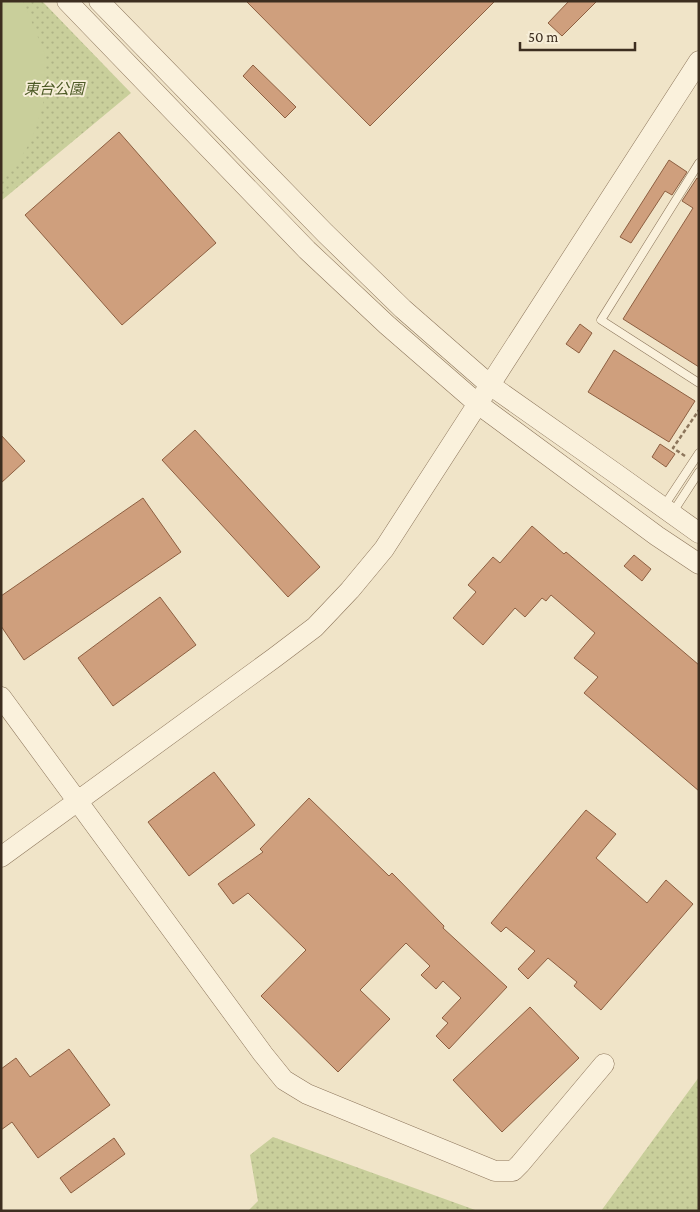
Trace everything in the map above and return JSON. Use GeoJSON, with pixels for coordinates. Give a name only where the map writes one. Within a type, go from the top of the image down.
{"type":"FeatureCollection","features":[{"type":"Feature","properties":{"kind":"street"},"geometry":{"type":"LineString","coordinates":[[67,1],[307,250],[387,325],[478,404],[657,536],[699,564]]}},
{"type":"Feature","properties":{"kind":"street"},"geometry":{"type":"LineString","coordinates":[[99,1],[325,233],[403,310],[490,385],[699,533]]}},
{"type":"Feature","properties":{"kind":"street"},"geometry":{"type":"LineString","coordinates":[[1,857],[315,627],[350,590],[384,549],[699,61]]}},
{"type":"Feature","properties":{"kind":"street"},"geometry":{"type":"LineString","coordinates":[[1,697],[263,1054],[284,1080],[307,1094],[495,1171],[513,1171],[604,1064]]}},
{"type":"Feature","properties":{"kind":"lane"},"geometry":{"type":"LineString","coordinates":[[699,163],[601,320],[699,383]]}},
{"type":"Feature","properties":{"kind":"lane"},"geometry":{"type":"LineString","coordinates":[[667,511],[699,453]]}},
{"type":"Feature","properties":{"kind":"lane"},"geometry":{"type":"LineString","coordinates":[[667,511],[699,472]]}},
{"type":"Feature","properties":{"kind":"path"},"geometry":{"type":"LineString","coordinates":[[686,457],[674,448],[699,410]]}},
{"type":"Feature","properties":{"kind":"green space","name":"東台公園"},"geometry":{"type":"Polygon","coordinates":[[[1,1],[42,1],[131,93],[1,201],[1,1]]]}},
{"type":"Feature","properties":{"kind":"green space"},"geometry":{"type":"Polygon","coordinates":[[[1,1],[23,1],[45,54],[43,105],[32,139],[17,164],[1,180],[1,1]]]}},
{"type":"Feature","properties":{"kind":"green space"},"geometry":{"type":"Polygon","coordinates":[[[699,1077],[699,1211],[601,1211],[699,1077]]]}},
{"type":"Feature","properties":{"kind":"green space"},"geometry":{"type":"Polygon","coordinates":[[[273,1137],[478,1211],[248,1211],[258,1201],[250,1155],[273,1137]]]}},
{"type":"Feature","properties":{"kind":"building"},"geometry":{"type":"Polygon","coordinates":[[[246,1],[495,1],[370,126],[246,1]]]}},
{"type":"Feature","properties":{"kind":"building"},"geometry":{"type":"Polygon","coordinates":[[[569,1],[597,1],[562,36],[548,23],[569,1]]]}},
{"type":"Feature","properties":{"kind":"building"},"geometry":{"type":"Polygon","coordinates":[[[253,65],[296,107],[285,118],[243,76],[253,65]]]}},
{"type":"Feature","properties":{"kind":"building"},"geometry":{"type":"Polygon","coordinates":[[[119,132],[216,243],[122,325],[25,215],[119,132]]]}},
{"type":"Feature","properties":{"kind":"building"},"geometry":{"type":"Polygon","coordinates":[[[669,160],[687,172],[672,195],[665,191],[631,243],[620,237],[669,160]]]}},
{"type":"Feature","properties":{"kind":"building"},"geometry":{"type":"Polygon","coordinates":[[[697,178],[699,179],[699,367],[623,319],[693,208],[682,201],[697,178]]]}},
{"type":"Feature","properties":{"kind":"building"},"geometry":{"type":"Polygon","coordinates":[[[580,324],[592,333],[579,353],[566,344],[580,324]]]}},
{"type":"Feature","properties":{"kind":"building"},"geometry":{"type":"Polygon","coordinates":[[[614,350],[695,401],[669,442],[588,392],[614,350]]]}},
{"type":"Feature","properties":{"kind":"building"},"geometry":{"type":"Polygon","coordinates":[[[195,430],[320,567],[288,597],[162,460],[195,430]]]}},
{"type":"Feature","properties":{"kind":"building"},"geometry":{"type":"Polygon","coordinates":[[[1,435],[25,461],[1,483],[1,435]]]}},
{"type":"Feature","properties":{"kind":"building"},"geometry":{"type":"Polygon","coordinates":[[[660,444],[675,454],[666,467],[652,457],[660,444]]]}},
{"type":"Feature","properties":{"kind":"building"},"geometry":{"type":"Polygon","coordinates":[[[143,498],[181,552],[24,660],[1,626],[1,596],[143,498]]]}},
{"type":"Feature","properties":{"kind":"building"},"geometry":{"type":"Polygon","coordinates":[[[532,526],[564,554],[566,552],[699,665],[699,791],[584,693],[598,677],[574,658],[595,633],[551,595],[546,601],[542,598],[525,617],[515,608],[483,645],[453,618],[476,592],[468,585],[493,557],[500,563],[532,526]]]}},
{"type":"Feature","properties":{"kind":"building"},"geometry":{"type":"Polygon","coordinates":[[[634,555],[651,569],[642,581],[624,566],[634,555]]]}},
{"type":"Feature","properties":{"kind":"building"},"geometry":{"type":"Polygon","coordinates":[[[160,597],[196,645],[113,706],[78,658],[160,597]]]}},
{"type":"Feature","properties":{"kind":"building"},"geometry":{"type":"Polygon","coordinates":[[[214,772],[255,825],[189,876],[148,822],[214,772]]]}},
{"type":"Feature","properties":{"kind":"building"},"geometry":{"type":"Polygon","coordinates":[[[309,798],[389,876],[392,873],[444,926],[443,928],[507,987],[449,1049],[436,1036],[448,1023],[442,1018],[461,998],[443,981],[436,989],[421,975],[430,966],[406,943],[360,990],[390,1019],[338,1072],[261,996],[306,950],[248,893],[233,904],[218,884],[263,852],[260,849],[309,798]]]}},
{"type":"Feature","properties":{"kind":"building"},"geometry":{"type":"Polygon","coordinates":[[[586,810],[616,834],[596,858],[647,903],[666,880],[693,904],[601,1010],[574,986],[577,982],[548,958],[528,979],[518,969],[535,951],[506,927],[501,932],[491,923],[586,810]]]}},
{"type":"Feature","properties":{"kind":"building"},"geometry":{"type":"Polygon","coordinates":[[[530,1007],[579,1058],[502,1132],[453,1080],[530,1007]]]}},
{"type":"Feature","properties":{"kind":"building"},"geometry":{"type":"Polygon","coordinates":[[[69,1049],[110,1105],[38,1158],[12,1122],[1,1130],[1,1069],[16,1058],[30,1077],[69,1049]]]}},
{"type":"Feature","properties":{"kind":"building"},"geometry":{"type":"Polygon","coordinates":[[[114,1138],[125,1154],[71,1193],[60,1178],[114,1138]]]}}]}
